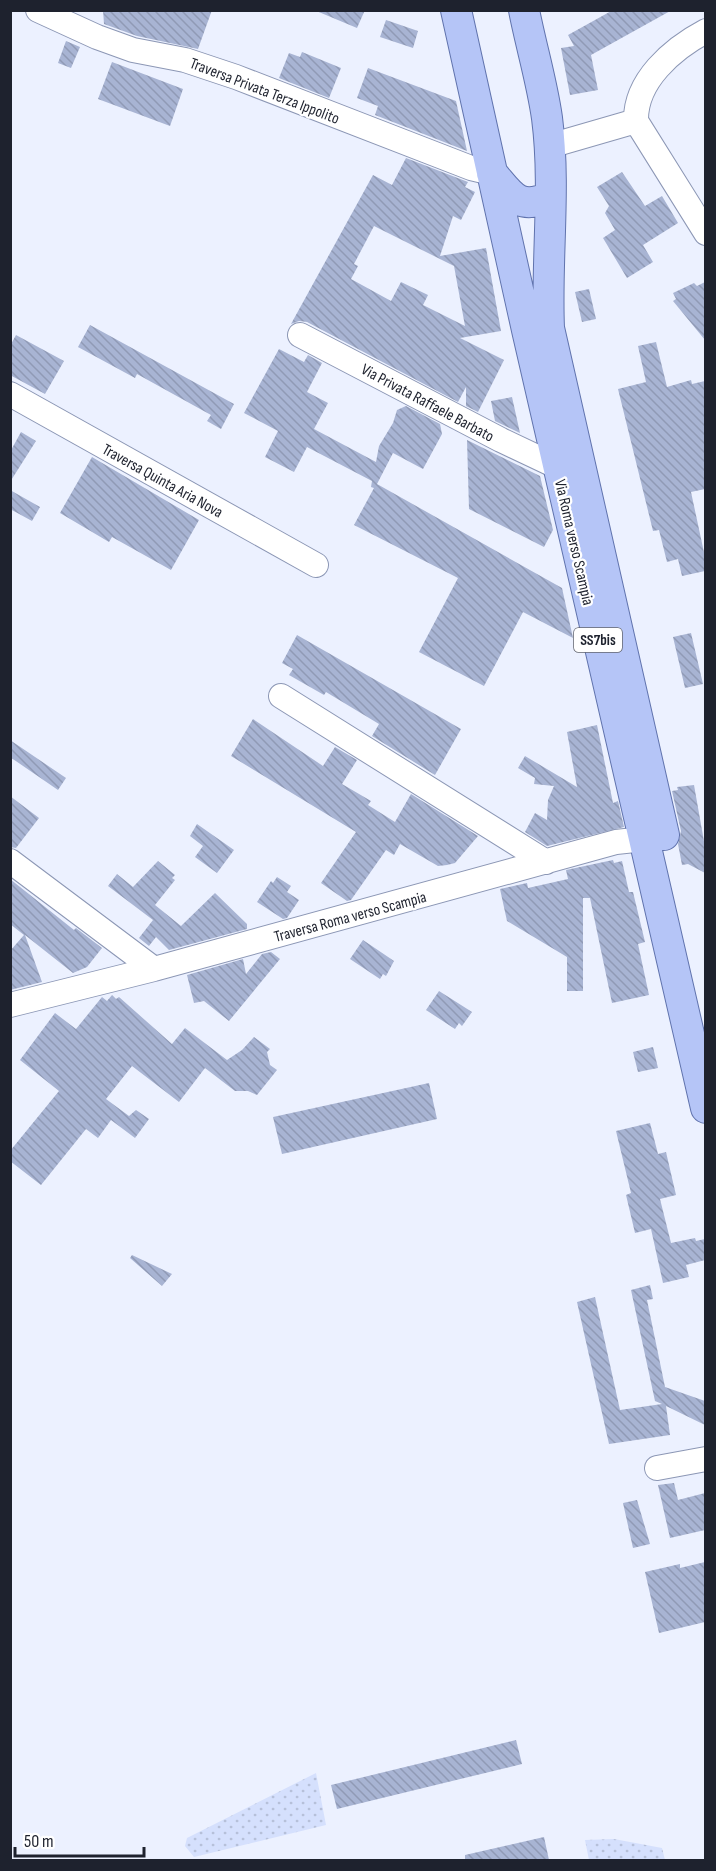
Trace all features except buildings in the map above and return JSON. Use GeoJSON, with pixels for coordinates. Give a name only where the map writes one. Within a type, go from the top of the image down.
{"type":"FeatureCollection","features":[{"type":"Feature","properties":{"kind":"main road","name":"Via Roma verso Scampia"},"geometry":{"type":"LineString","coordinates":[[456,10],[705,1108]]}},
{"type":"Feature","properties":{"kind":"main road","name":"Via Roma verso Scampia"},"geometry":{"type":"LineString","coordinates":[[524,10],[547,118],[549,328],[705,1017]]}},
{"type":"Feature","properties":{"kind":"main road"},"geometry":{"type":"LineString","coordinates":[[492,173],[513,198],[525,203],[537,203],[549,197]]}},
{"type":"Feature","properties":{"kind":"street","name":"Traversa Privata Terza Ippolito"},"geometry":{"type":"LineString","coordinates":[[38,10],[96,38],[133,50],[185,60],[236,77],[471,168],[492,173]]}},
{"type":"Feature","properties":{"kind":"street"},"geometry":{"type":"LineString","coordinates":[[705,31],[686,42],[653,72],[635,104],[636,121],[705,233]]}},
{"type":"Feature","properties":{"kind":"street"},"geometry":{"type":"LineString","coordinates":[[548,144],[560,143],[636,121]]}},
{"type":"Feature","properties":{"kind":"street","name":"Via Privata Raffaele Barbato"},"geometry":{"type":"LineString","coordinates":[[300,335],[501,440],[558,467]]}},
{"type":"Feature","properties":{"kind":"street","name":"Traversa Quinta Aria Nova"},"geometry":{"type":"LineString","coordinates":[[10,394],[316,565]]}},
{"type":"Feature","properties":{"kind":"street"},"geometry":{"type":"LineString","coordinates":[[281,696],[546,862]]}},
{"type":"Feature","properties":{"kind":"street","name":"Traversa Roma verso Scampia"},"geometry":{"type":"LineString","coordinates":[[10,1005],[154,969],[616,842],[644,839]]}},
{"type":"Feature","properties":{"kind":"street"},"geometry":{"type":"LineString","coordinates":[[10,861],[154,969]]}},
{"type":"Feature","properties":{"kind":"street"},"geometry":{"type":"LineString","coordinates":[[657,1468],[705,1460]]}},
{"type":"Feature","properties":{"kind":"shaded area"},"geometry":{"type":"Polygon","coordinates":[[[316,1773],[326,1825],[194,1857],[185,1846],[187,1838],[316,1773]]]}},
{"type":"Feature","properties":{"kind":"shaded area"},"geometry":{"type":"Polygon","coordinates":[[[614,1839],[662,1848],[665,1860],[589,1860],[585,1840],[614,1839]]]}}]}
